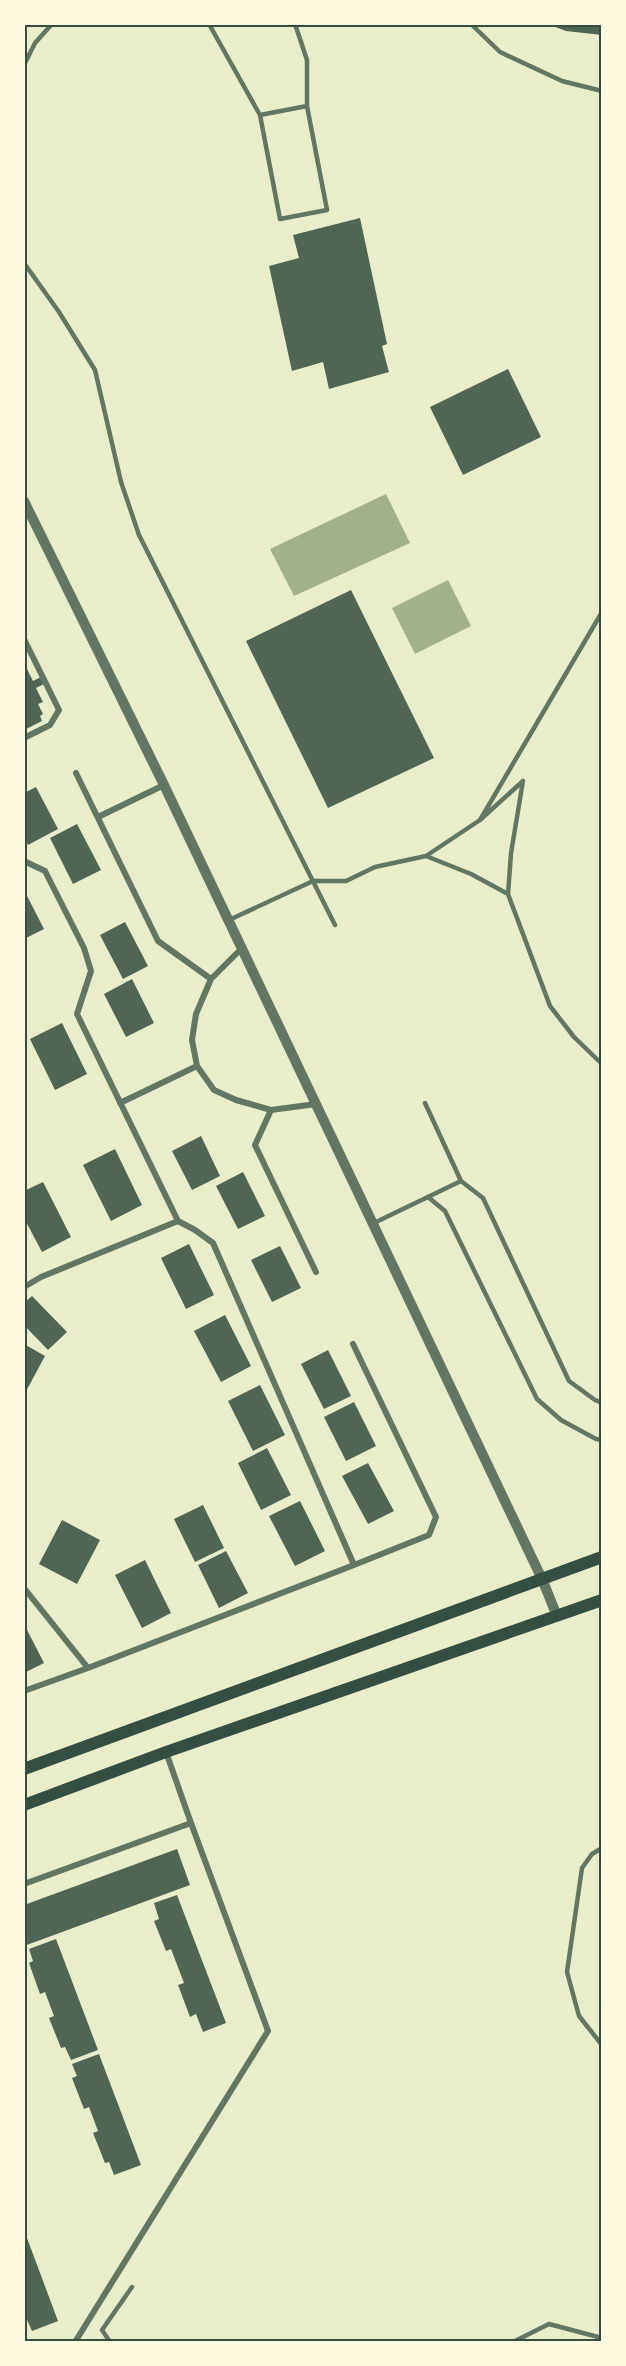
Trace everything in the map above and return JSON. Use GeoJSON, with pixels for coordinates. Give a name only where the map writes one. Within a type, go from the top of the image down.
{"type":"FeatureCollection","features":[{"type":"Feature","properties":{"kind":"main road"},"geometry":{"type":"LineString","coordinates":[[24,1769],[602,1557]]}},
{"type":"Feature","properties":{"kind":"main road"},"geometry":{"type":"LineString","coordinates":[[24,1805],[166,1752],[602,1600]]}},
{"type":"Feature","properties":{"kind":"street"},"geometry":{"type":"LineString","coordinates":[[24,501],[242,948],[542,1579],[557,1616]]}},
{"type":"Feature","properties":{"kind":"street"},"geometry":{"type":"LineString","coordinates":[[24,639],[59,710],[50,725],[24,738]]}},
{"type":"Feature","properties":{"kind":"street"},"geometry":{"type":"LineString","coordinates":[[76,773],[158,940],[211,979]]}},
{"type":"Feature","properties":{"kind":"street"},"geometry":{"type":"LineString","coordinates":[[98,818],[164,785]]}},
{"type":"Feature","properties":{"kind":"street"},"geometry":{"type":"LineString","coordinates":[[24,861],[45,871],[84,948],[91,971],[77,1014],[177,1221],[213,1243],[354,1565]]}},
{"type":"Feature","properties":{"kind":"street"},"geometry":{"type":"LineString","coordinates":[[242,948],[211,979],[196,1014],[192,1040],[197,1066],[214,1090],[236,1100],[272,1110],[316,1104]]}},
{"type":"Feature","properties":{"kind":"street"},"geometry":{"type":"LineString","coordinates":[[120,1103],[197,1066]]}},
{"type":"Feature","properties":{"kind":"street"},"geometry":{"type":"LineString","coordinates":[[272,1110],[255,1145],[316,1272]]}},
{"type":"Feature","properties":{"kind":"street"},"geometry":{"type":"LineString","coordinates":[[24,1287],[42,1277],[177,1221]]}},
{"type":"Feature","properties":{"kind":"street"},"geometry":{"type":"LineString","coordinates":[[24,1691],[429,1535],[436,1517],[353,1344]]}},
{"type":"Feature","properties":{"kind":"street"},"geometry":{"type":"LineString","coordinates":[[24,1588],[88,1668]]}},
{"type":"Feature","properties":{"kind":"street"},"geometry":{"type":"LineString","coordinates":[[75,2342],[268,2031],[166,1752]]}},
{"type":"Feature","properties":{"kind":"street"},"geometry":{"type":"LineString","coordinates":[[24,1884],[191,1823]]}},
{"type":"Feature","properties":{"kind":"lane"},"geometry":{"type":"LineString","coordinates":[[24,65],[35,43],[52,24]]}},
{"type":"Feature","properties":{"kind":"lane"},"geometry":{"type":"LineString","coordinates":[[209,24],[260,115],[280,219],[327,210],[307,106],[307,60],[295,24]]}},
{"type":"Feature","properties":{"kind":"lane"},"geometry":{"type":"LineString","coordinates":[[471,24],[500,52],[562,81],[602,92]]}},
{"type":"Feature","properties":{"kind":"lane"},"geometry":{"type":"LineString","coordinates":[[260,115],[307,106]]}},
{"type":"Feature","properties":{"kind":"lane"},"geometry":{"type":"LineString","coordinates":[[24,263],[59,312],[95,370],[121,482],[139,535],[335,925]]}},
{"type":"Feature","properties":{"kind":"lane"},"geometry":{"type":"LineString","coordinates":[[480,820],[602,612]]}},
{"type":"Feature","properties":{"kind":"lane"},"geometry":{"type":"LineString","coordinates":[[228,920],[313,881],[346,881],[375,867],[426,856],[480,820],[524,781],[510,853],[508,894],[550,1006],[574,1036],[602,1064]]}},
{"type":"Feature","properties":{"kind":"lane"},"geometry":{"type":"LineString","coordinates":[[426,856],[471,874],[508,894]]}},
{"type":"Feature","properties":{"kind":"lane"},"geometry":{"type":"LineString","coordinates":[[425,1103],[461,1181],[483,1198],[569,1381],[602,1403]]}},
{"type":"Feature","properties":{"kind":"lane"},"geometry":{"type":"LineString","coordinates":[[372,1223],[461,1181]]}},
{"type":"Feature","properties":{"kind":"lane"},"geometry":{"type":"LineString","coordinates":[[428,1197],[446,1211],[537,1399],[561,1420],[602,1440]]}},
{"type":"Feature","properties":{"kind":"lane"},"geometry":{"type":"LineString","coordinates":[[602,1848],[592,1854],[582,1868],[567,1972],[579,2016],[602,2045]]}},
{"type":"Feature","properties":{"kind":"lane"},"geometry":{"type":"LineString","coordinates":[[110,2342],[102,2330],[132,2287]]}},
{"type":"Feature","properties":{"kind":"lane"},"geometry":{"type":"LineString","coordinates":[[513,2342],[549,2324],[602,2337]]}},
{"type":"Feature","properties":{"kind":"shaded area"},"geometry":{"type":"Polygon","coordinates":[[[386,494],[410,543],[294,596],[270,549],[386,494]]]}},
{"type":"Feature","properties":{"kind":"shaded area"},"geometry":{"type":"Polygon","coordinates":[[[448,580],[471,626],[415,654],[392,608],[448,580]]]}},
{"type":"Feature","properties":{"kind":"building"},"geometry":{"type":"Polygon","coordinates":[[[547,24],[602,24],[602,35],[566,31],[547,24]]]}},
{"type":"Feature","properties":{"kind":"building"},"geometry":{"type":"Polygon","coordinates":[[[360,218],[387,344],[382,346],[389,372],[329,389],[323,362],[292,371],[269,266],[299,258],[293,235],[360,218]]]}},
{"type":"Feature","properties":{"kind":"building"},"geometry":{"type":"Polygon","coordinates":[[[508,369],[541,437],[463,475],[430,407],[508,369]]]}},
{"type":"Feature","properties":{"kind":"building"},"geometry":{"type":"Polygon","coordinates":[[[351,590],[434,758],[328,808],[246,641],[351,590]]]}},
{"type":"Feature","properties":{"kind":"building"},"geometry":{"type":"Polygon","coordinates":[[[27,669],[33,681],[41,677],[44,684],[36,688],[43,702],[38,704],[43,714],[40,716],[42,721],[24,730],[24,670],[27,669]]]}},
{"type":"Feature","properties":{"kind":"building"},"geometry":{"type":"Polygon","coordinates":[[[36,787],[58,829],[28,845],[24,836],[24,793],[36,787]]]}},
{"type":"Feature","properties":{"kind":"building"},"geometry":{"type":"Polygon","coordinates":[[[77,824],[101,870],[73,884],[50,838],[77,824]]]}},
{"type":"Feature","properties":{"kind":"building"},"geometry":{"type":"Polygon","coordinates":[[[24,890],[44,929],[24,939],[24,890]]]}},
{"type":"Feature","properties":{"kind":"building"},"geometry":{"type":"Polygon","coordinates":[[[125,922],[148,966],[123,979],[100,935],[125,922]]]}},
{"type":"Feature","properties":{"kind":"building"},"geometry":{"type":"Polygon","coordinates":[[[132,979],[154,1023],[126,1037],[104,994],[132,979]]]}},
{"type":"Feature","properties":{"kind":"building"},"geometry":{"type":"Polygon","coordinates":[[[62,1023],[87,1074],[55,1090],[30,1039],[62,1023]]]}},
{"type":"Feature","properties":{"kind":"building"},"geometry":{"type":"Polygon","coordinates":[[[201,1136],[220,1176],[192,1190],[172,1151],[201,1136]]]}},
{"type":"Feature","properties":{"kind":"building"},"geometry":{"type":"Polygon","coordinates":[[[115,1149],[142,1205],[111,1221],[83,1165],[115,1149]]]}},
{"type":"Feature","properties":{"kind":"building"},"geometry":{"type":"Polygon","coordinates":[[[243,1172],[265,1216],[238,1229],[216,1186],[243,1172]]]}},
{"type":"Feature","properties":{"kind":"building"},"geometry":{"type":"Polygon","coordinates":[[[43,1182],[71,1237],[42,1252],[24,1218],[24,1191],[43,1182]]]}},
{"type":"Feature","properties":{"kind":"building"},"geometry":{"type":"Polygon","coordinates":[[[189,1244],[214,1295],[186,1309],[161,1258],[189,1244]]]}},
{"type":"Feature","properties":{"kind":"building"},"geometry":{"type":"Polygon","coordinates":[[[280,1246],[301,1288],[272,1302],[251,1260],[280,1246]]]}},
{"type":"Feature","properties":{"kind":"building"},"geometry":{"type":"Polygon","coordinates":[[[32,1296],[67,1332],[48,1350],[24,1325],[24,1303],[32,1296]]]}},
{"type":"Feature","properties":{"kind":"building"},"geometry":{"type":"Polygon","coordinates":[[[225,1315],[251,1366],[221,1382],[194,1331],[225,1315]]]}},
{"type":"Feature","properties":{"kind":"building"},"geometry":{"type":"Polygon","coordinates":[[[24,1344],[45,1356],[24,1395],[24,1344]]]}},
{"type":"Feature","properties":{"kind":"building"},"geometry":{"type":"Polygon","coordinates":[[[328,1350],[351,1396],[324,1409],[301,1364],[328,1350]]]}},
{"type":"Feature","properties":{"kind":"building"},"geometry":{"type":"Polygon","coordinates":[[[260,1385],[285,1435],[253,1451],[228,1401],[260,1385]]]}},
{"type":"Feature","properties":{"kind":"building"},"geometry":{"type":"Polygon","coordinates":[[[354,1402],[376,1446],[346,1461],[324,1417],[354,1402]]]}},
{"type":"Feature","properties":{"kind":"building"},"geometry":{"type":"Polygon","coordinates":[[[267,1448],[291,1495],[261,1510],[238,1463],[267,1448]]]}},
{"type":"Feature","properties":{"kind":"building"},"geometry":{"type":"Polygon","coordinates":[[[368,1463],[394,1511],[368,1524],[342,1476],[368,1463]]]}},
{"type":"Feature","properties":{"kind":"building"},"geometry":{"type":"Polygon","coordinates":[[[300,1501],[325,1551],[295,1566],[269,1516],[300,1501]]]}},
{"type":"Feature","properties":{"kind":"building"},"geometry":{"type":"Polygon","coordinates":[[[203,1505],[224,1548],[195,1562],[174,1519],[203,1505]]]}},
{"type":"Feature","properties":{"kind":"building"},"geometry":{"type":"Polygon","coordinates":[[[62,1520],[100,1540],[77,1584],[39,1564],[62,1520]]]}},
{"type":"Feature","properties":{"kind":"building"},"geometry":{"type":"Polygon","coordinates":[[[226,1551],[248,1593],[219,1608],[198,1565],[226,1551]]]}},
{"type":"Feature","properties":{"kind":"building"},"geometry":{"type":"Polygon","coordinates":[[[145,1560],[171,1613],[142,1628],[115,1575],[145,1560]]]}},
{"type":"Feature","properties":{"kind":"building"},"geometry":{"type":"Polygon","coordinates":[[[24,1624],[44,1663],[24,1673],[24,1624]]]}},
{"type":"Feature","properties":{"kind":"building"},"geometry":{"type":"Polygon","coordinates":[[[177,1849],[190,1885],[24,1946],[24,1905],[177,1849]]]}},
{"type":"Feature","properties":{"kind":"building"},"geometry":{"type":"Polygon","coordinates":[[[177,1895],[226,2023],[203,2032],[196,2014],[190,2017],[178,1985],[184,1983],[171,1949],[166,1951],[154,1921],[159,1919],[154,1903],[177,1895]]]}},
{"type":"Feature","properties":{"kind":"building"},"geometry":{"type":"Polygon","coordinates":[[[56,1939],[98,2050],[71,2060],[65,2047],[61,2048],[49,2018],[54,2016],[45,1992],[40,1994],[29,1963],[33,1961],[29,1949],[56,1939]]]}},
{"type":"Feature","properties":{"kind":"building"},"geometry":{"type":"Polygon","coordinates":[[[99,2054],[141,2165],[114,2175],[109,2162],[105,2163],[93,2133],[98,2131],[89,2107],[84,2109],[72,2078],[77,2076],[72,2064],[99,2054]]]}},
{"type":"Feature","properties":{"kind":"building"},"geometry":{"type":"Polygon","coordinates":[[[24,2230],[58,2321],[32,2331],[24,2313],[24,2230]]]}}]}
